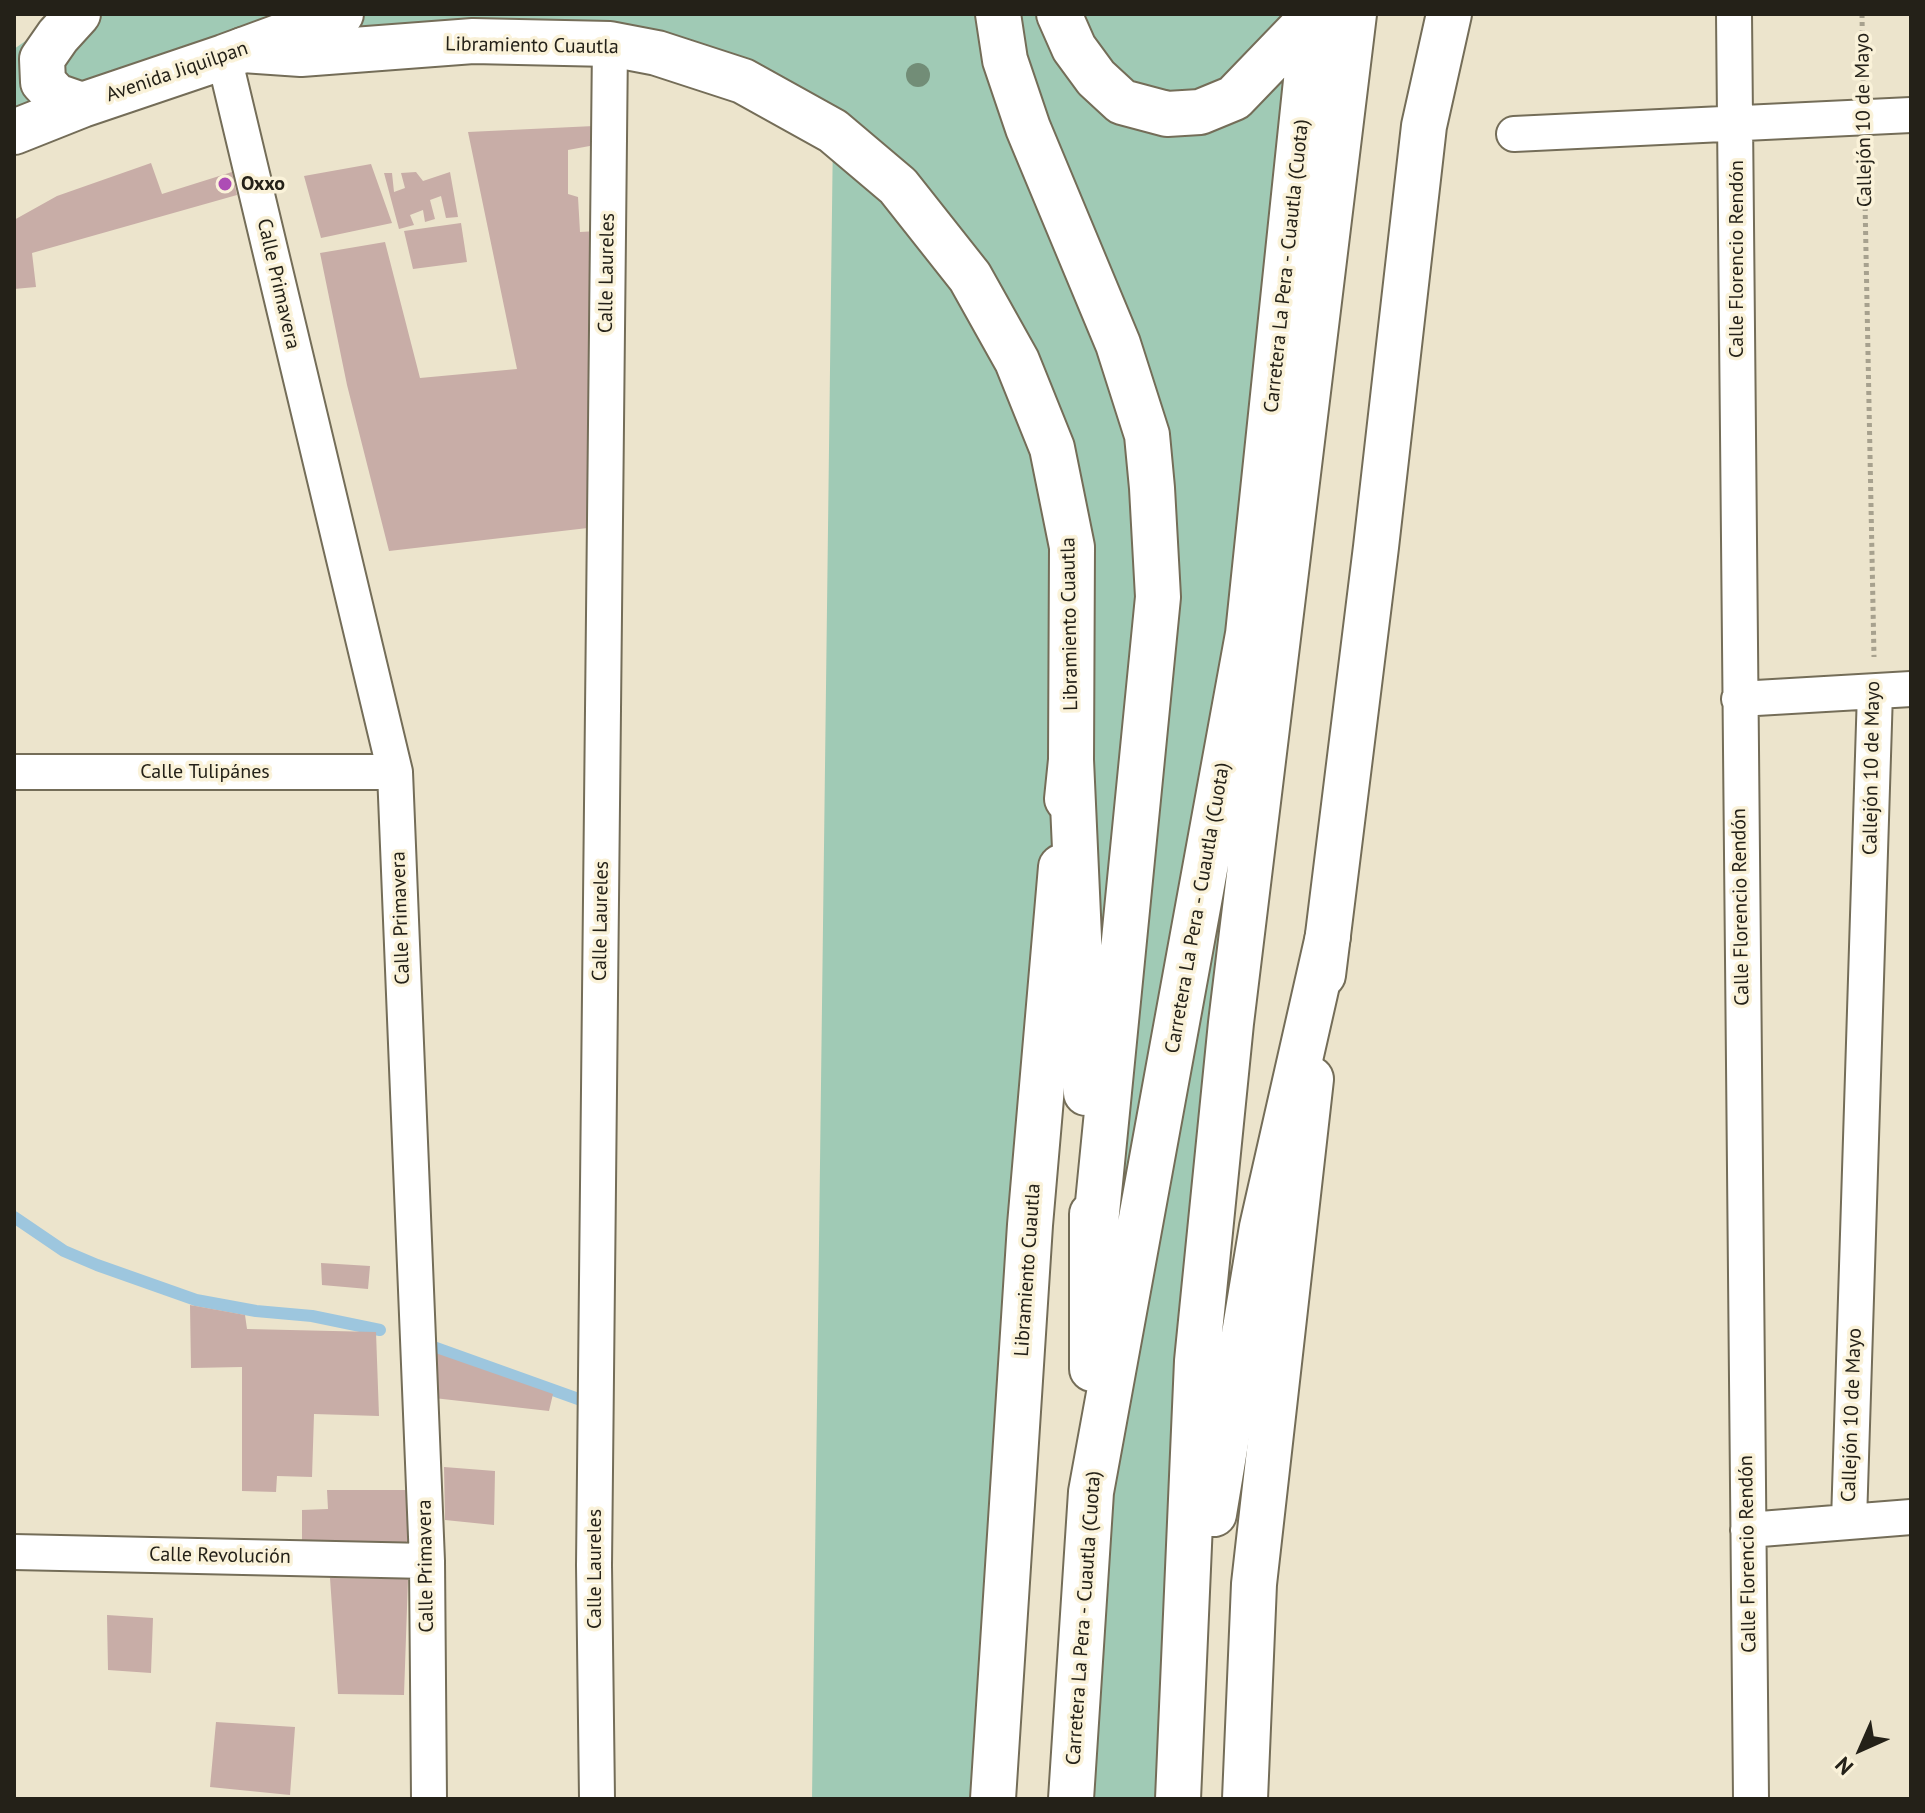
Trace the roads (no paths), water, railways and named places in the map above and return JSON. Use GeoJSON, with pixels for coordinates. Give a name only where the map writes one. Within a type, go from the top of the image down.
{"type":"FeatureCollection","features":[{"type":"Feature","properties":{"kind":"main road"},"geometry":{"type":"LineString","coordinates":[[14,49],[64,14]]}},
{"type":"Feature","properties":{"kind":"main road"},"geometry":{"type":"LineString","coordinates":[[78,14],[42,59],[43,82],[56,96],[82,105]]}},
{"type":"Feature","properties":{"kind":"main road","name":"Avenida Jiquilpan"},"geometry":{"type":"LineString","coordinates":[[14,132],[257,40],[341,14]]}},
{"type":"Feature","properties":{"kind":"main road"},"geometry":{"type":"LineString","coordinates":[[998,14],[1005,60],[1028,128],[1118,344],[1147,435],[1152,488],[1158,597],[1094,1243]]}},
{"type":"Feature","properties":{"kind":"main road"},"geometry":{"type":"LineString","coordinates":[[1059,14],[1074,48],[1096,78],[1122,102],[1167,114],[1200,112],[1234,98],[1326,15]]}},
{"type":"Feature","properties":{"kind":"main road"},"geometry":{"type":"LineString","coordinates":[[1245,1799],[1254,1584],[1328,936],[1424,126],[1449,14]]}},
{"type":"Feature","properties":{"kind":"main road","name":"Carretera La Pera - Cuautla (Cuota)"},"geometry":{"type":"LineString","coordinates":[[1071,1799],[1091,1492],[1248,634],[1326,15]]}},
{"type":"Feature","properties":{"kind":"main road","name":"Carretera La Pera - Cuautla (Cuota)"},"geometry":{"type":"LineString","coordinates":[[1178,1799],[1198,1346],[1326,15]]}},
{"type":"Feature","properties":{"kind":"main road","name":"Libramiento Cuautla"},"geometry":{"type":"LineString","coordinates":[[257,40],[301,54],[473,41],[610,44],[657,53],[743,81],[833,131],[898,186],[970,277],[1017,361],[1052,448],[1072,547],[1071,760],[1030,1225],[993,1799]]}},
{"type":"Feature","properties":{"kind":"main road"},"geometry":{"type":"LineString","coordinates":[[1071,760],[1094,1243],[1091,1492]]}},
{"type":"Feature","properties":{"kind":"main road"},"geometry":{"type":"LineString","coordinates":[[1184,1702],[1262,1227],[1328,936]]}},
{"type":"Feature","properties":{"kind":"street","name":"Calle Florencio Rendón"},"geometry":{"type":"LineString","coordinates":[[1734,14],[1751,1799]]}},
{"type":"Feature","properties":{"kind":"street","name":"Calle Primavera"},"geometry":{"type":"LineString","coordinates":[[257,40],[395,772],[427,1561],[429,1799]]}},
{"type":"Feature","properties":{"kind":"street","name":"Calle Laureles"},"geometry":{"type":"LineString","coordinates":[[597,1799],[594,1549],[610,44]]}},
{"type":"Feature","properties":{"kind":"street"},"geometry":{"type":"LineString","coordinates":[[1514,134],[1911,115]]}},
{"type":"Feature","properties":{"kind":"street"},"geometry":{"type":"LineString","coordinates":[[1739,699],[1911,689]]}},
{"type":"Feature","properties":{"kind":"street","name":"Callejón 10 de Mayo"},"geometry":{"type":"LineString","coordinates":[[1849,1521],[1875,692]]}},
{"type":"Feature","properties":{"kind":"street","name":"Calle Tulipánes"},"geometry":{"type":"LineString","coordinates":[[14,772],[395,772]]}},
{"type":"Feature","properties":{"kind":"street"},"geometry":{"type":"LineString","coordinates":[[1748,1530],[1911,1517]]}},
{"type":"Feature","properties":{"kind":"street","name":"Calle Revolución"},"geometry":{"type":"LineString","coordinates":[[14,1552],[427,1561]]}},
{"type":"Feature","properties":{"kind":"waterway"},"geometry":{"type":"LineString","coordinates":[[14,1217],[64,1251],[196,1300],[256,1311],[312,1316],[380,1330]]}},
{"type":"Feature","properties":{"kind":"waterway"},"geometry":{"type":"LineString","coordinates":[[422,1343],[581,1400]]}},
{"type":"Feature","properties":{"kind":"place","name":"Oxxo"},"geometry":{"type":"Point","coordinates":[225,184]}}]}
